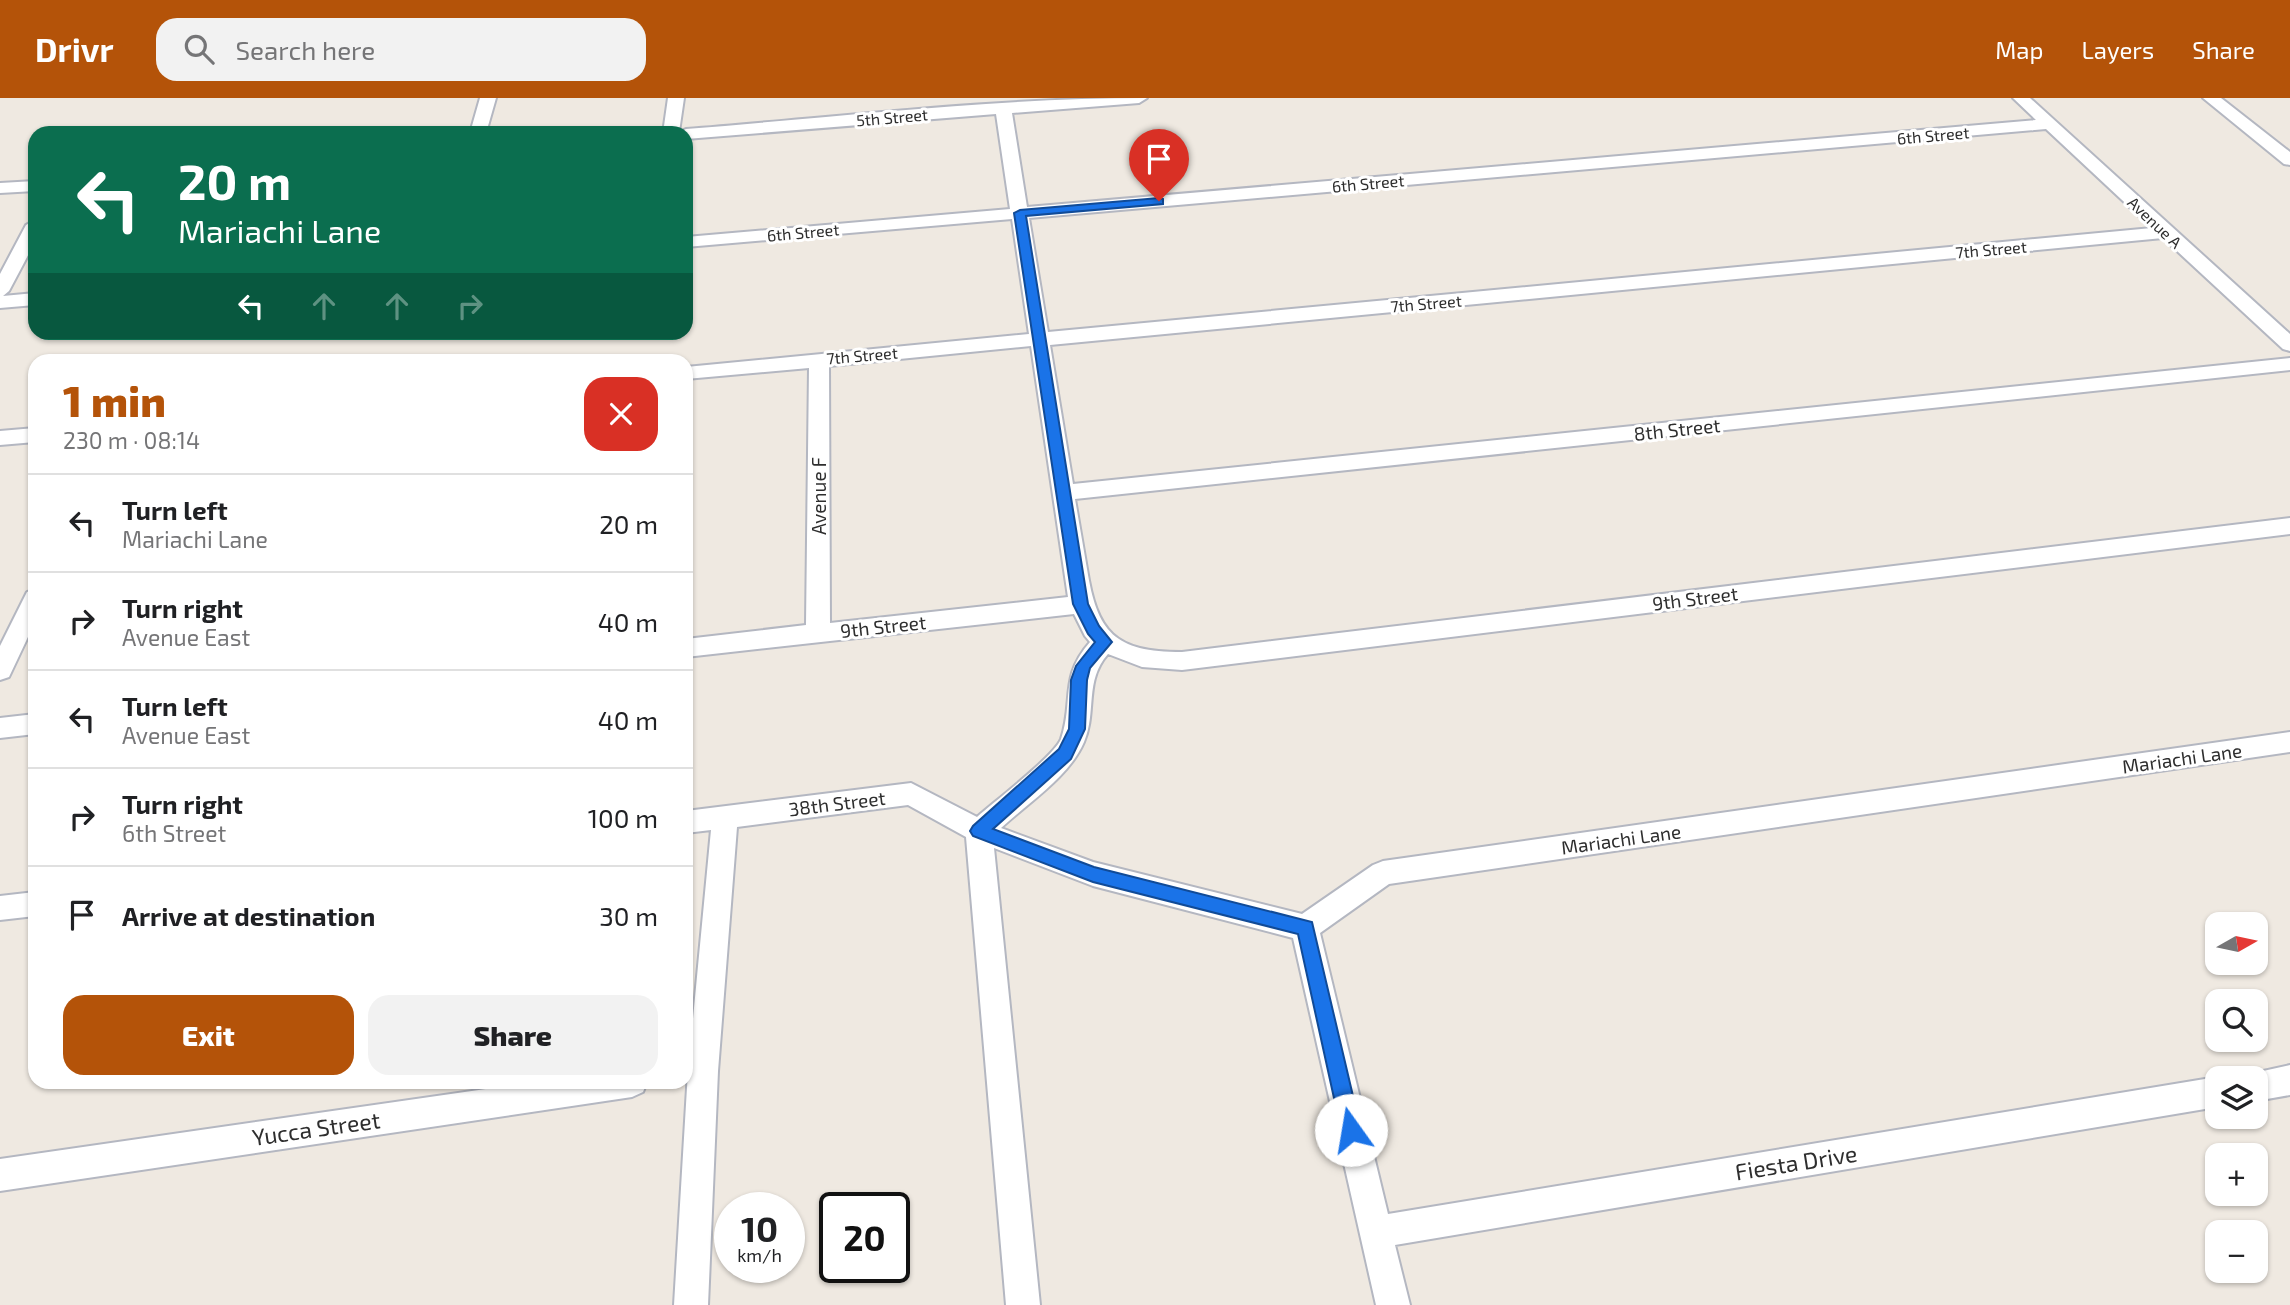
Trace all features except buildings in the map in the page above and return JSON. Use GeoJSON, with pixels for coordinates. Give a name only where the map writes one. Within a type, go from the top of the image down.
{"type":"FeatureCollection","features":[{"type":"Feature","properties":{"kind":"lane"},"geometry":{"type":"LineString","coordinates":[[480,126],[488,98]]}},
{"type":"Feature","properties":{"kind":"lane"},"geometry":{"type":"LineString","coordinates":[[672,126],[676,98]]}},
{"type":"Feature","properties":{"kind":"lane","name":"5th Street"},"geometry":{"type":"LineString","coordinates":[[693,133],[1139,98]]}},
{"type":"Feature","properties":{"kind":"lane","name":"Avenue A"},"geometry":{"type":"LineString","coordinates":[[2021,98],[2290,345]]}},
{"type":"Feature","properties":{"kind":"lane"},"geometry":{"type":"LineString","coordinates":[[2211,98],[2290,160]]}},
{"type":"Feature","properties":{"kind":"lane"},"geometry":{"type":"LineString","coordinates":[[979,831],[1066,754],[1077,729],[1079,680],[1083,666],[1105,642],[1093,630],[1081,604],[1003,108]]}},
{"type":"Feature","properties":{"kind":"lane","name":"6th Street"},"geometry":{"type":"LineString","coordinates":[[693,241],[2050,124]]}},
{"type":"Feature","properties":{"kind":"lane"},"geometry":{"type":"LineString","coordinates":[[0,188],[28,186]]}},
{"type":"Feature","properties":{"kind":"lane","name":"7th Street"},"geometry":{"type":"LineString","coordinates":[[693,372],[2166,232]]}},
{"type":"Feature","properties":{"kind":"lane"},"geometry":{"type":"LineString","coordinates":[[0,291],[28,238]]}},
{"type":"Feature","properties":{"kind":"lane"},"geometry":{"type":"LineString","coordinates":[[0,302],[28,300]]}},
{"type":"Feature","properties":{"kind":"lane","name":"Avenue F"},"geometry":{"type":"LineString","coordinates":[[818,633],[819,359]]}},
{"type":"Feature","properties":{"kind":"lane","name":"8th Street"},"geometry":{"type":"LineString","coordinates":[[1064,493],[2290,364]]}},
{"type":"Feature","properties":{"kind":"lane"},"geometry":{"type":"LineString","coordinates":[[0,438],[28,436]]}},
{"type":"Feature","properties":{"kind":"lane","name":"9th Street"},"geometry":{"type":"LineString","coordinates":[[1105,642],[1139,658],[1158,662],[1182,661],[2290,526]]}},
{"type":"Feature","properties":{"kind":"lane","name":"9th Street"},"geometry":{"type":"LineString","coordinates":[[693,648],[1081,604]]}},
{"type":"Feature","properties":{"kind":"lane"},"geometry":{"type":"LineString","coordinates":[[0,670],[28,612]]}},
{"type":"Feature","properties":{"kind":"lane"},"geometry":{"type":"LineString","coordinates":[[0,728],[28,725]]}},
{"type":"Feature","properties":{"kind":"lane","name":"Mariachi Lane"},"geometry":{"type":"LineString","coordinates":[[1305,928],[1384,873],[2290,742]]}},
{"type":"Feature","properties":{"kind":"lane","name":"38th Street"},"geometry":{"type":"LineString","coordinates":[[693,821],[911,794],[979,831]]}},
{"type":"Feature","properties":{"kind":"lane"},"geometry":{"type":"LineString","coordinates":[[691,1305],[695,1072],[725,817]]}},
{"type":"Feature","properties":{"kind":"lane"},"geometry":{"type":"LineString","coordinates":[[979,831],[1093,874],[1305,928],[1393,1305]]}},
{"type":"Feature","properties":{"kind":"lane"},"geometry":{"type":"LineString","coordinates":[[979,831],[1023,1305]]}},
{"type":"Feature","properties":{"kind":"lane"},"geometry":{"type":"LineString","coordinates":[[0,908],[28,905]]}},
{"type":"Feature","properties":{"kind":"lane"},"geometry":{"type":"LineString","coordinates":[[2268,1084],[2290,1080]]}},
{"type":"Feature","properties":{"kind":"lane","name":"Yucca Street"},"geometry":{"type":"LineString","coordinates":[[0,1175],[584,1089]]}},
{"type":"Feature","properties":{"kind":"lane","name":"Fiesta Drive"},"geometry":{"type":"LineString","coordinates":[[1374,1232],[2205,1094]]}},
{"type":"Feature","properties":{"kind":"route"},"geometry":{"type":"LineString","coordinates":[[1159,201],[1020,213],[1081,604],[1093,630],[1105,642],[1092,653],[1083,666],[1079,680],[1077,729],[1066,754],[979,831],[1093,874],[1305,928],[1351,1130]]}}]}
